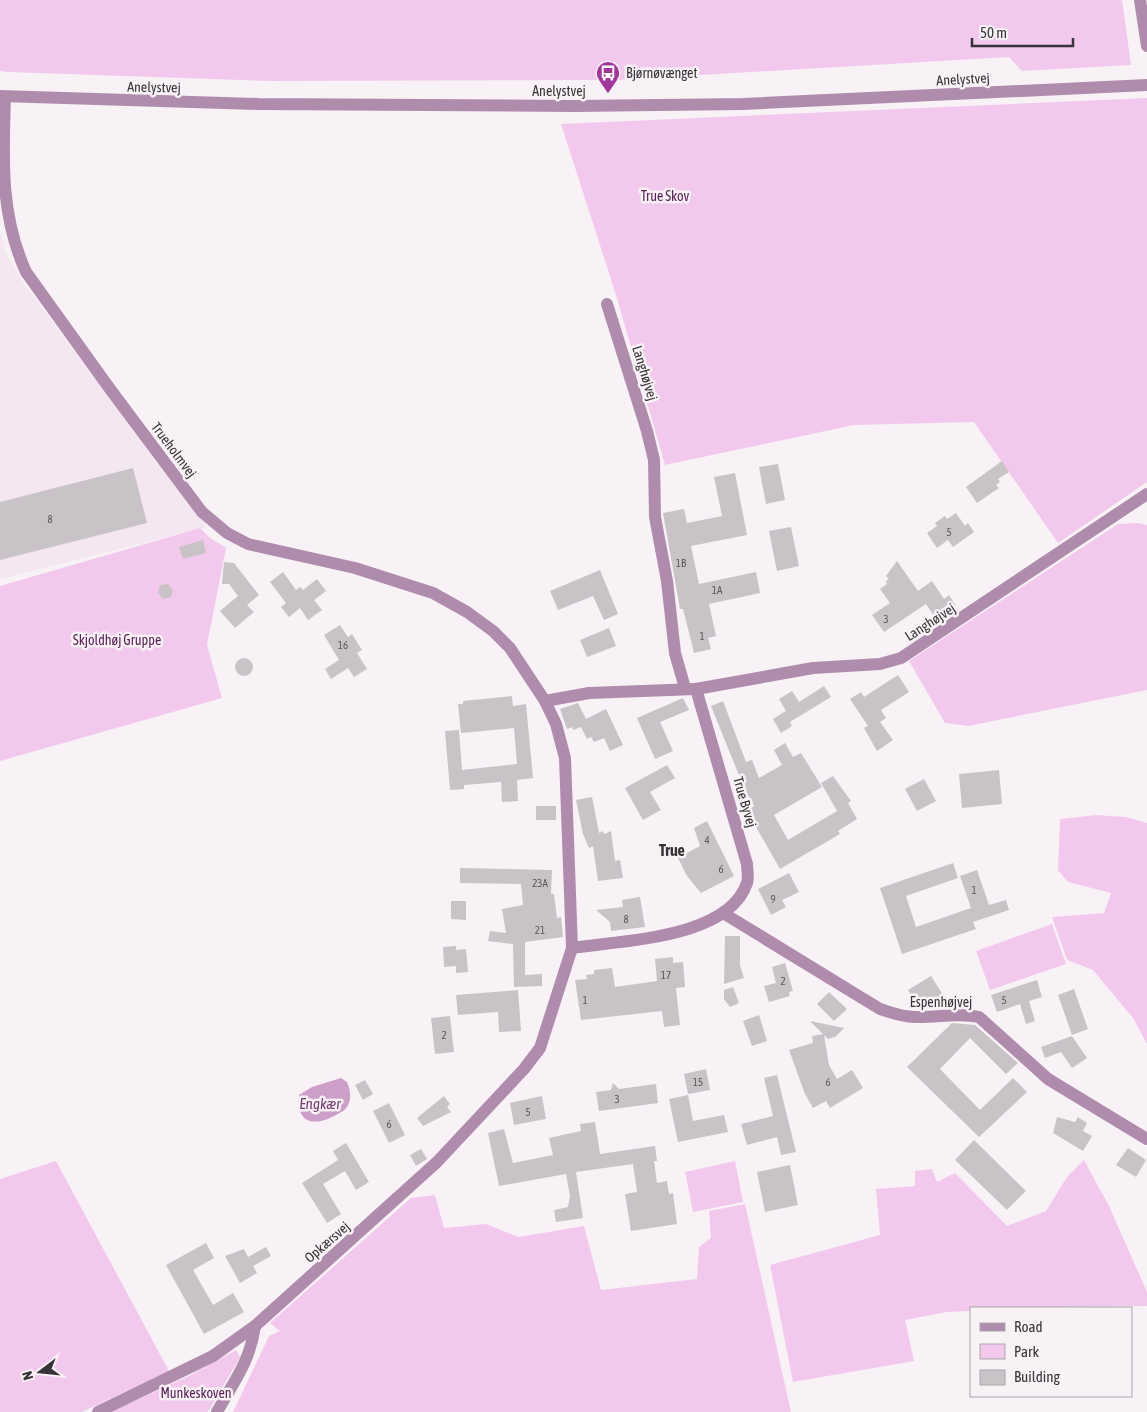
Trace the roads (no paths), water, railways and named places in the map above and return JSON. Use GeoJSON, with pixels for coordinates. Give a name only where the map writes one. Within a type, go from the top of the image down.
{"type":"FeatureCollection","features":[{"type":"Feature","properties":{"kind":"street"},"geometry":{"type":"LineString","coordinates":[[1140,0],[1147,46]]}},
{"type":"Feature","properties":{"kind":"street","name":"Anelystvej"},"geometry":{"type":"LineString","coordinates":[[2,97],[249,104],[574,106],[743,104],[1147,85]]}},
{"type":"Feature","properties":{"kind":"street","name":"Trueholmvej"},"geometry":{"type":"LineString","coordinates":[[2,97],[1,187],[8,227],[17,256],[26,272],[110,389],[202,512],[227,533],[248,544],[355,568],[433,593],[467,612],[494,631],[510,648],[546,701]]}},
{"type":"Feature","properties":{"kind":"street","name":"Langhøjvej"},"geometry":{"type":"LineString","coordinates":[[607,304],[654,460],[655,517],[667,581],[675,653],[691,688],[813,668],[880,664],[901,658],[1147,494]]}},
{"type":"Feature","properties":{"kind":"street"},"geometry":{"type":"LineString","coordinates":[[572,948],[565,758],[556,724],[546,701],[590,694],[691,688]]}},
{"type":"Feature","properties":{"kind":"street","name":"True Byvej"},"geometry":{"type":"LineString","coordinates":[[572,948],[642,938],[695,927],[712,921],[724,913],[742,894],[748,881],[747,864],[691,688]]}},
{"type":"Feature","properties":{"kind":"street","name":"Espenhøjvej"},"geometry":{"type":"LineString","coordinates":[[724,913],[880,1009],[898,1016],[916,1018],[966,1014],[979,1017],[1048,1079],[1147,1139]]}},
{"type":"Feature","properties":{"kind":"street","name":"Opkærsvej"},"geometry":{"type":"LineString","coordinates":[[98,1412],[213,1356],[255,1326],[437,1162],[524,1069],[540,1048],[572,948]]}},
{"type":"Feature","properties":{"kind":"street"},"geometry":{"type":"LineString","coordinates":[[217,1412],[245,1365],[252,1348],[255,1326]]}},
{"type":"Feature","properties":{"kind":"water","name":"Engkær"},"geometry":{"type":"Polygon","coordinates":[[[341,1078],[347,1082],[350,1091],[350,1099],[346,1108],[336,1115],[321,1121],[314,1122],[304,1117],[300,1112],[299,1095],[312,1087],[341,1078]]]}},
{"type":"Feature","properties":{"kind":"place","name":"Bjørnøvænget"},"geometry":{"type":"Point","coordinates":[608,94]}},
{"type":"Feature","properties":{"kind":"district","name":"True"},"geometry":{"type":"Point","coordinates":[672,850]}},
{"type":"Feature","properties":{"kind":"park label","name":"True Skov"},"geometry":{"type":"Point","coordinates":[665,196]}},
{"type":"Feature","properties":{"kind":"park label","name":"Skjoldhøj Gruppe"},"geometry":{"type":"Point","coordinates":[117,640]}},
{"type":"Feature","properties":{"kind":"park label","name":"Munkeskoven"},"geometry":{"type":"Point","coordinates":[196,1393]}}]}
